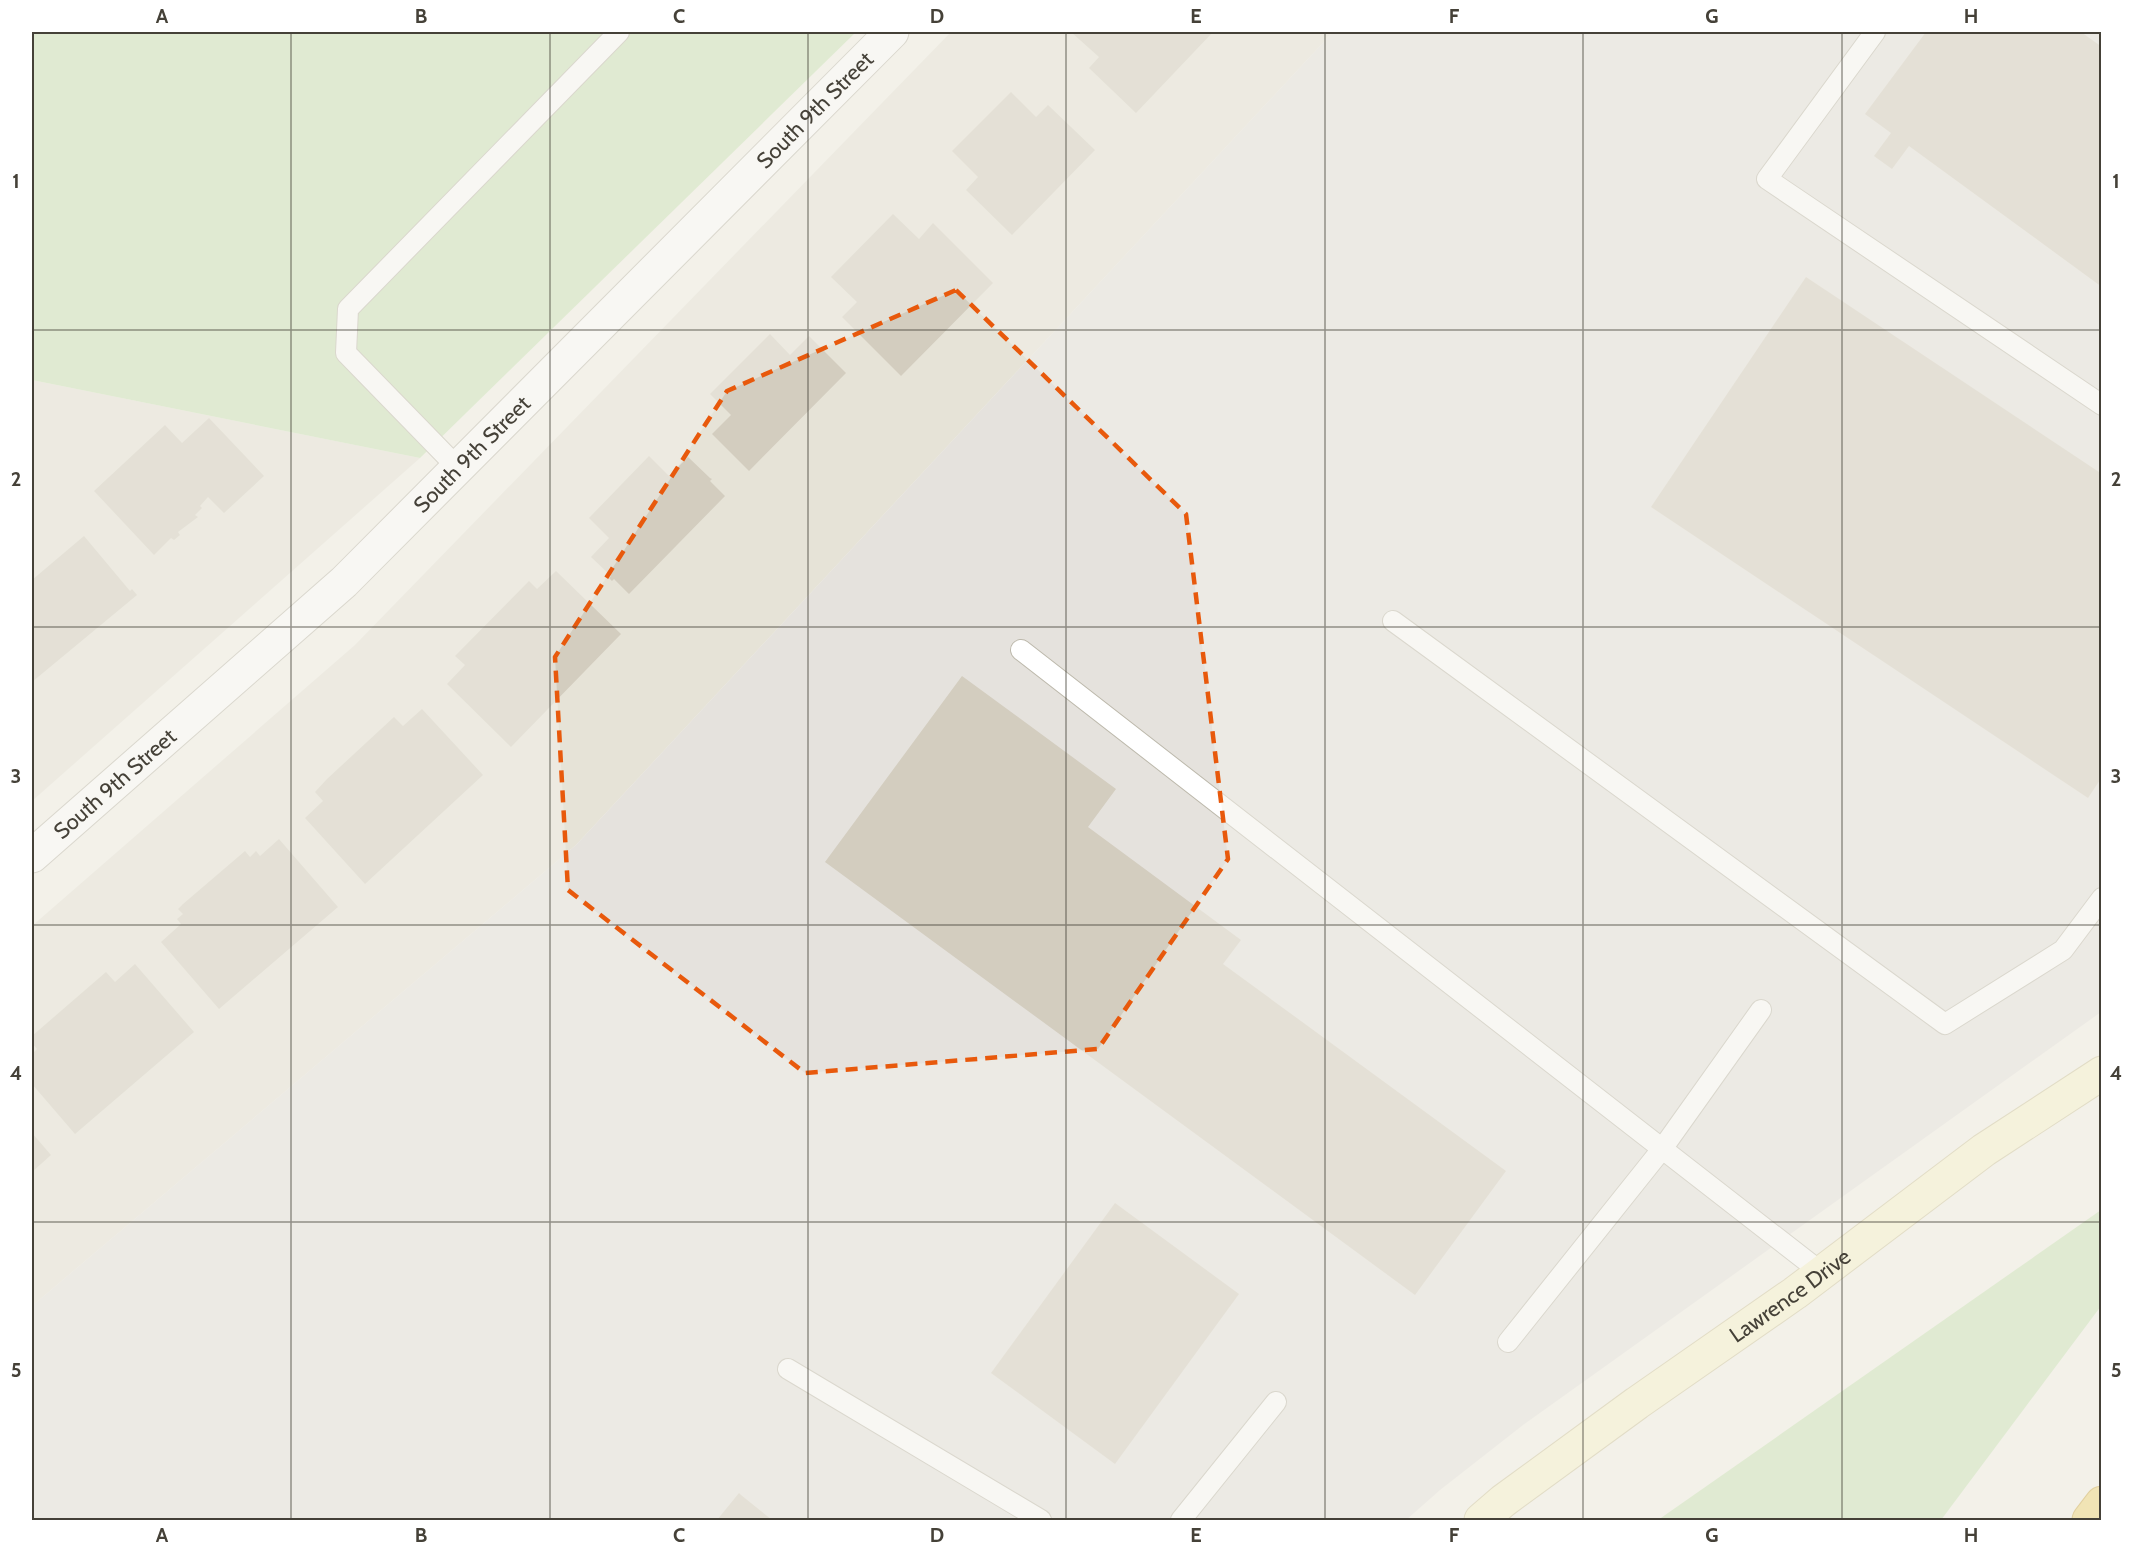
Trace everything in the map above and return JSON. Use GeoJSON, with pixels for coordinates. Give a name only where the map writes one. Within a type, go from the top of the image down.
{"type":"FeatureCollection","features":[{"type":"Feature","properties":{"kind":"highway"},"geometry":{"type":"LineString","coordinates":[[2089,1521],[2102,1503]]}},
{"type":"Feature","properties":{"kind":"main road","name":"Lawrence Drive"},"geometry":{"type":"LineString","coordinates":[[1481,1521],[1512,1494],[1822,1273],[1984,1150],[2102,1073]]}},
{"type":"Feature","properties":{"kind":"street","name":"South 9th Street"},"geometry":{"type":"LineString","coordinates":[[32,856],[344,582],[892,32]]}},
{"type":"Feature","properties":{"kind":"lane"},"geometry":{"type":"LineString","coordinates":[[457,467],[346,353],[348,309],[619,32]]}},
{"type":"Feature","properties":{"kind":"lane"},"geometry":{"type":"LineString","coordinates":[[1875,32],[1767,179],[2102,405]]}},
{"type":"Feature","properties":{"kind":"lane"},"geometry":{"type":"LineString","coordinates":[[1393,621],[1945,1024],[2063,950],[2102,898]]}},
{"type":"Feature","properties":{"kind":"lane"},"geometry":{"type":"LineString","coordinates":[[1021,650],[1822,1273]]}},
{"type":"Feature","properties":{"kind":"lane"},"geometry":{"type":"LineString","coordinates":[[1508,1342],[1662,1149],[1761,1010]]}},
{"type":"Feature","properties":{"kind":"lane"},"geometry":{"type":"LineString","coordinates":[[788,1368],[1041,1521]]}},
{"type":"Feature","properties":{"kind":"lane"},"geometry":{"type":"LineString","coordinates":[[1181,1521],[1276,1402]]}},
{"type":"Feature","properties":{"kind":"highlighted area"},"geometry":{"type":"Polygon","coordinates":[[[956,290],[1186,514],[1228,859],[1098,1049],[805,1073],[568,890],[555,657],[727,391],[956,290]]]}},
{"type":"Feature","properties":{"kind":"shaded area"},"geometry":{"type":"Polygon","coordinates":[[[951,32],[1333,32],[576,845],[32,1306],[32,926],[355,645],[951,32]]]}},
{"type":"Feature","properties":{"kind":"shaded area"},"geometry":{"type":"Polygon","coordinates":[[[1333,32],[2101,32],[2101,1012],[1523,1425],[1440,1490],[1406,1520],[32,1520],[32,1306],[576,845],[1333,32]]]}},
{"type":"Feature","properties":{"kind":"shaded area"},"geometry":{"type":"Polygon","coordinates":[[[32,380],[420,458],[32,801],[32,380]]]}},
{"type":"Feature","properties":{"kind":"green space"},"geometry":{"type":"Polygon","coordinates":[[[32,32],[856,32],[420,458],[32,380],[32,32]]]}},
{"type":"Feature","properties":{"kind":"green space"},"geometry":{"type":"Polygon","coordinates":[[[2101,1210],[2101,1306],[1941,1520],[1658,1520],[2101,1210]]]}},
{"type":"Feature","properties":{"kind":"building"},"geometry":{"type":"Polygon","coordinates":[[[1071,32],[1213,32],[1136,113],[1089,68],[1099,57],[1071,32]]]}},
{"type":"Feature","properties":{"kind":"building"},"geometry":{"type":"Polygon","coordinates":[[[1926,32],[2081,32],[2102,47],[2102,287],[1909,146],[1892,169],[1874,156],[1891,133],[1865,114],[1926,32]]]}},
{"type":"Feature","properties":{"kind":"building"},"geometry":{"type":"Polygon","coordinates":[[[1011,92],[1036,117],[1048,105],[1095,150],[1012,235],[966,190],[978,177],[952,151],[1011,92]]]}},
{"type":"Feature","properties":{"kind":"building"},"geometry":{"type":"Polygon","coordinates":[[[893,214],[919,239],[933,223],[993,283],[901,376],[842,317],[857,302],[831,277],[893,214]]]}},
{"type":"Feature","properties":{"kind":"building"},"geometry":{"type":"Polygon","coordinates":[[[1806,277],[2102,474],[2102,777],[2088,798],[1651,507],[1806,277]]]}},
{"type":"Feature","properties":{"kind":"building"},"geometry":{"type":"Polygon","coordinates":[[[770,334],[790,355],[809,336],[846,373],[749,471],[712,434],[731,415],[710,394],[770,334]]]}},
{"type":"Feature","properties":{"kind":"building"},"geometry":{"type":"Polygon","coordinates":[[[209,418],[264,476],[224,513],[208,497],[195,515],[198,517],[178,532],[180,535],[174,540],[171,538],[154,555],[94,491],[165,425],[182,443],[209,418]]]}},
{"type":"Feature","properties":{"kind":"building"},"geometry":{"type":"Polygon","coordinates":[[[649,456],[669,476],[688,457],[712,479],[710,481],[725,496],[629,594],[614,579],[612,581],[609,578],[611,576],[591,557],[609,538],[589,518],[649,456]]]}},
{"type":"Feature","properties":{"kind":"building"},"geometry":{"type":"Polygon","coordinates":[[[84,536],[130,591],[132,589],[137,595],[32,682],[32,580],[84,536]]]}},
{"type":"Feature","properties":{"kind":"building"},"geometry":{"type":"Polygon","coordinates":[[[556,571],[621,634],[511,747],[447,684],[465,665],[455,656],[529,581],[537,589],[556,571]]]}},
{"type":"Feature","properties":{"kind":"building"},"geometry":{"type":"Polygon","coordinates":[[[962,676],[1116,789],[1088,827],[1241,940],[1223,964],[1506,1171],[1415,1295],[825,862],[962,676]]]}},
{"type":"Feature","properties":{"kind":"building"},"geometry":{"type":"Polygon","coordinates":[[[422,709],[483,775],[365,884],[305,818],[323,801],[315,792],[327,779],[394,717],[403,726],[422,709]]]}},
{"type":"Feature","properties":{"kind":"building"},"geometry":{"type":"Polygon","coordinates":[[[279,839],[338,907],[219,1009],[161,942],[181,924],[177,919],[183,914],[178,909],[183,904],[245,851],[250,857],[256,851],[260,856],[279,839]]]}},
{"type":"Feature","properties":{"kind":"building"},"geometry":{"type":"Polygon","coordinates":[[[135,964],[194,1032],[75,1134],[32,1084],[32,1054],[37,1049],[32,1043],[32,1036],[106,972],[115,982],[135,964]]]}},
{"type":"Feature","properties":{"kind":"building"},"geometry":{"type":"Polygon","coordinates":[[[32,1133],[51,1155],[32,1172],[32,1133]]]}},
{"type":"Feature","properties":{"kind":"building"},"geometry":{"type":"Polygon","coordinates":[[[1115,1203],[1239,1294],[1115,1464],[991,1373],[1115,1203]]]}},
{"type":"Feature","properties":{"kind":"building"},"geometry":{"type":"Polygon","coordinates":[[[739,1493],[741,1495],[772,1520],[717,1520],[739,1493]]]}}]}
